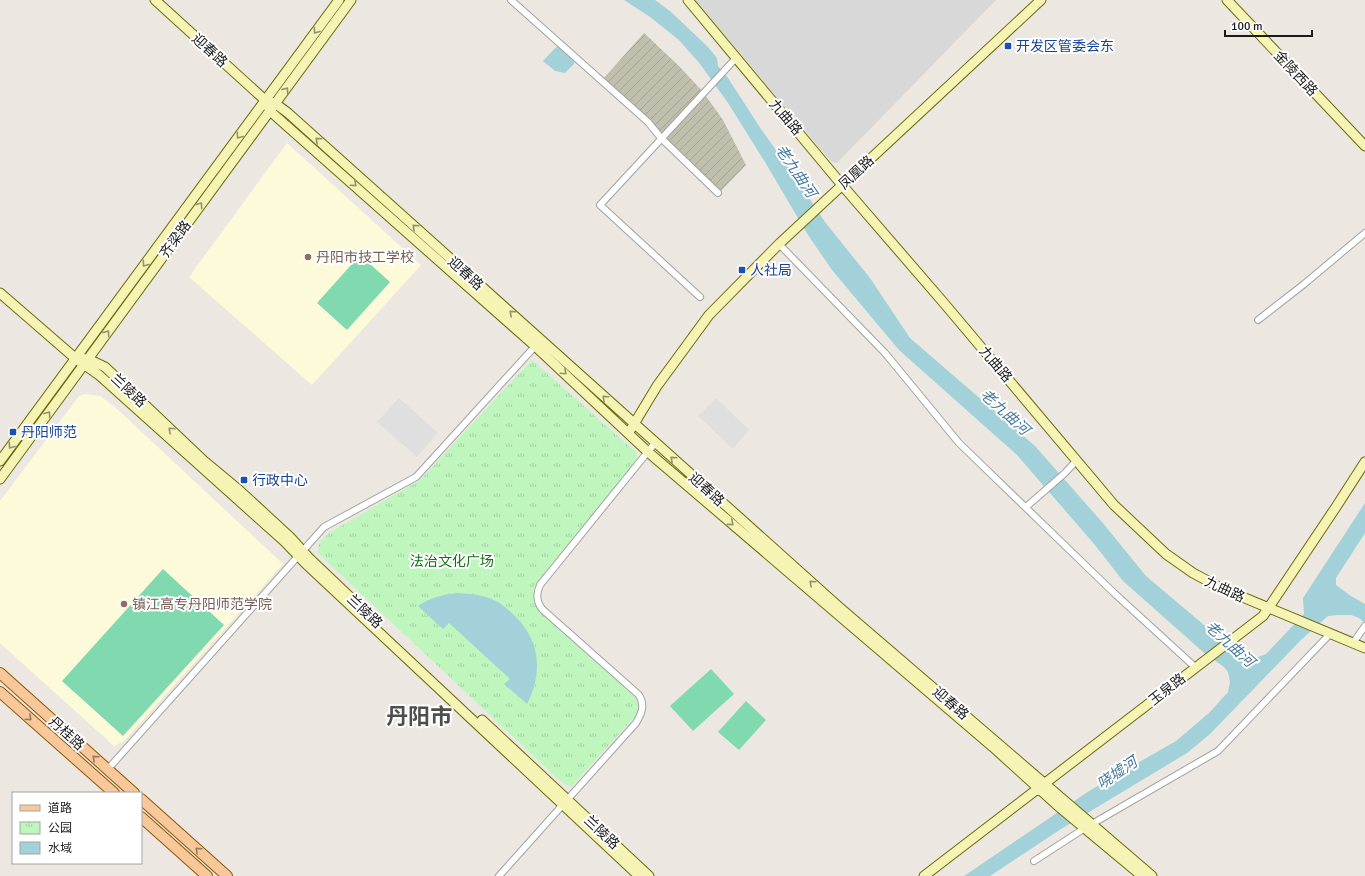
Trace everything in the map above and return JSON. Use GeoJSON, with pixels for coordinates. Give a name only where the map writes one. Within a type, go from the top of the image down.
{"type":"FeatureCollection","features":[{"type":"Feature","properties":{"kind":"main road","name":"丹桂路"},"geometry":{"type":"LineString","coordinates":[[0,673],[133,792]]}},
{"type":"Feature","properties":{"kind":"main road","name":"丹桂路"},"geometry":{"type":"LineString","coordinates":[[0,692],[113,792]]}},
{"type":"Feature","properties":{"kind":"main road"},"geometry":{"type":"LineString","coordinates":[[142,800],[226,876]]}},
{"type":"Feature","properties":{"kind":"main road"},"geometry":{"type":"LineString","coordinates":[[142,818],[207,876]]}},
{"type":"Feature","properties":{"kind":"street","name":"迎春路"},"geometry":{"type":"LineString","coordinates":[[155,0],[538,343],[634,424],[1061,803],[1152,876]]}},
{"type":"Feature","properties":{"kind":"street","name":"齐梁路"},"geometry":{"type":"LineString","coordinates":[[0,461],[339,0]]}},
{"type":"Feature","properties":{"kind":"street","name":"齐梁路"},"geometry":{"type":"LineString","coordinates":[[0,479],[351,0]]}},
{"type":"Feature","properties":{"kind":"street"},"geometry":{"type":"LineString","coordinates":[[511,0],[648,122],[661,138],[718,193]]}},
{"type":"Feature","properties":{"kind":"street","name":"九曲路"},"geometry":{"type":"LineString","coordinates":[[688,0],[842,185],[1114,504],[1166,554],[1193,573],[1221,588],[1365,648]]}},
{"type":"Feature","properties":{"kind":"street","name":"凤凰路"},"geometry":{"type":"LineString","coordinates":[[628,433],[657,386],[709,315],[779,244],[1041,0]]}},
{"type":"Feature","properties":{"kind":"street","name":"金陵西路"},"geometry":{"type":"LineString","coordinates":[[1227,0],[1365,146]]}},
{"type":"Feature","properties":{"kind":"street"},"geometry":{"type":"LineString","coordinates":[[700,296],[600,205],[736,58]]}},
{"type":"Feature","properties":{"kind":"street"},"geometry":{"type":"LineString","coordinates":[[1258,320],[1303,285],[1365,233]]}},
{"type":"Feature","properties":{"kind":"street"},"geometry":{"type":"LineString","coordinates":[[779,244],[885,353],[959,443],[1114,594],[1195,667]]}},
{"type":"Feature","properties":{"kind":"street","name":"兰陵路"},"geometry":{"type":"LineString","coordinates":[[0,292],[76,358],[86,362],[285,542],[300,553],[358,605],[565,802],[639,876]]}},
{"type":"Feature","properties":{"kind":"street","name":"迎春路"},"geometry":{"type":"LineString","coordinates":[[538,343],[648,452],[993,747],[1042,786]]}},
{"type":"Feature","properties":{"kind":"street"},"geometry":{"type":"LineString","coordinates":[[108,770],[300,553],[324,528],[416,477],[538,343]]}},
{"type":"Feature","properties":{"kind":"street"},"geometry":{"type":"LineString","coordinates":[[499,876],[636,723],[642,712],[642,700],[639,695],[542,609],[538,603],[538,590],[540,585],[655,443]]}},
{"type":"Feature","properties":{"kind":"street"},"geometry":{"type":"LineString","coordinates":[[1026,507],[1065,473],[1077,460]]}},
{"type":"Feature","properties":{"kind":"street","name":"玉泉路"},"geometry":{"type":"LineString","coordinates":[[924,876],[1263,616],[1365,462]]}},
{"type":"Feature","properties":{"kind":"street"},"geometry":{"type":"LineString","coordinates":[[1353,643],[1364,627]]}},
{"type":"Feature","properties":{"kind":"street"},"geometry":{"type":"LineString","coordinates":[[1034,861],[1085,823],[1218,751],[1330,634]]}},
{"type":"Feature","properties":{"kind":"street","name":"兰陵路"},"geometry":{"type":"LineString","coordinates":[[565,802],[649,876]]}},
{"type":"Feature","properties":{"kind":"street","name":"迎春路"},"geometry":{"type":"LineString","coordinates":[[1085,823],[1142,876]]}},
{"type":"Feature","properties":{"kind":"shaded area"},"geometry":{"type":"Polygon","coordinates":[[[695,0],[996,0],[837,163],[832,162],[829,159],[695,0]]]}},
{"type":"Feature","properties":{"kind":"shaded area"},"geometry":{"type":"Polygon","coordinates":[[[644,33],[679,66],[703,92],[723,120],[746,165],[720,192],[603,79],[644,33]]]}},
{"type":"Feature","properties":{"kind":"shaded area","name":"丹阳市技工学校"},"geometry":{"type":"Polygon","coordinates":[[[287,143],[421,265],[312,385],[189,277],[287,143]]]}},
{"type":"Feature","properties":{"kind":"shaded area","name":"镇江高专丹阳师范学院"},"geometry":{"type":"Polygon","coordinates":[[[85,394],[101,396],[117,409],[283,564],[124,741],[114,746],[0,643],[0,501],[79,396],[85,394]]]}},
{"type":"Feature","properties":{"kind":"shaded area"},"geometry":{"type":"Polygon","coordinates":[[[399,398],[438,433],[417,457],[377,422],[399,398]]]}},
{"type":"Feature","properties":{"kind":"shaded area"},"geometry":{"type":"Polygon","coordinates":[[[716,398],[749,430],[733,449],[698,416],[716,398]]]}},
{"type":"Feature","properties":{"kind":"green space"},"geometry":{"type":"Polygon","coordinates":[[[360,255],[390,282],[347,330],[317,303],[360,255]]]}},
{"type":"Feature","properties":{"kind":"green space","name":"法治文化广场"},"geometry":{"type":"Polygon","coordinates":[[[532,360],[637,453],[636,460],[534,587],[534,600],[540,611],[635,697],[639,706],[638,713],[571,787],[560,781],[318,553],[319,543],[329,533],[420,480],[532,360]]]}},
{"type":"Feature","properties":{"kind":"green space"},"geometry":{"type":"Polygon","coordinates":[[[163,569],[224,625],[123,736],[62,681],[163,569]]]}},
{"type":"Feature","properties":{"kind":"green space"},"geometry":{"type":"Polygon","coordinates":[[[711,669],[734,694],[693,731],[670,706],[711,669]]]}},
{"type":"Feature","properties":{"kind":"green space"},"geometry":{"type":"Polygon","coordinates":[[[746,701],[766,720],[739,750],[718,732],[746,701]]]}},
{"type":"Feature","properties":{"kind":"water"},"geometry":{"type":"Polygon","coordinates":[[[624,0],[655,0],[670,11],[708,47],[717,58],[718,66],[728,78],[825,222],[870,278],[910,338],[1035,446],[1102,522],[1146,576],[1242,657],[1250,660],[1266,654],[1304,614],[1303,598],[1365,503],[1365,533],[1336,578],[1336,585],[1365,604],[1365,623],[1359,618],[1351,615],[1328,616],[1302,639],[1210,734],[1187,753],[1061,829],[990,876],[964,876],[1089,791],[1176,741],[1209,713],[1228,692],[1230,682],[1228,672],[1123,581],[1095,545],[1017,455],[899,350],[832,270],[808,235],[728,103],[700,64],[679,40],[650,17],[624,0]]]}},
{"type":"Feature","properties":{"kind":"water"},"geometry":{"type":"Polygon","coordinates":[[[559,46],[575,60],[574,64],[565,73],[555,71],[543,61],[555,48],[559,46]]]}},
{"type":"Feature","properties":{"kind":"water"},"geometry":{"type":"Polygon","coordinates":[[[458,593],[490,598],[504,606],[526,629],[535,649],[537,660],[535,682],[527,704],[504,684],[510,679],[449,623],[443,629],[418,606],[427,600],[458,593]]]}},
{"type":"Feature","properties":{"kind":"place","name":"开发区管委会东"},"geometry":{"type":"Point","coordinates":[1008,46]}},
{"type":"Feature","properties":{"kind":"place","name":"丹阳市技工学校"},"geometry":{"type":"Point","coordinates":[308,257]}},
{"type":"Feature","properties":{"kind":"place","name":"人社局"},"geometry":{"type":"Point","coordinates":[742,270]}},
{"type":"Feature","properties":{"kind":"place","name":"丹阳师范"},"geometry":{"type":"Point","coordinates":[13,432]}},
{"type":"Feature","properties":{"kind":"place","name":"行政中心"},"geometry":{"type":"Point","coordinates":[244,480]}},
{"type":"Feature","properties":{"kind":"place","name":"镇江高专丹阳师范学院"},"geometry":{"type":"Point","coordinates":[124,604]}},
{"type":"Feature","properties":{"kind":"district","name":"丹阳市"},"geometry":{"type":"Point","coordinates":[419,716]}},
{"type":"Feature","properties":{"kind":"water label","name":"老九曲河"},"geometry":{"type":"Point","coordinates":[796,171]}},
{"type":"Feature","properties":{"kind":"water label","name":"老九曲河"},"geometry":{"type":"Point","coordinates":[1005,412]}},
{"type":"Feature","properties":{"kind":"water label","name":"老九曲河"},"geometry":{"type":"Point","coordinates":[1230,644]}},
{"type":"Feature","properties":{"kind":"water label","name":"哓墟河"},"geometry":{"type":"Point","coordinates":[1117,773]}}]}
